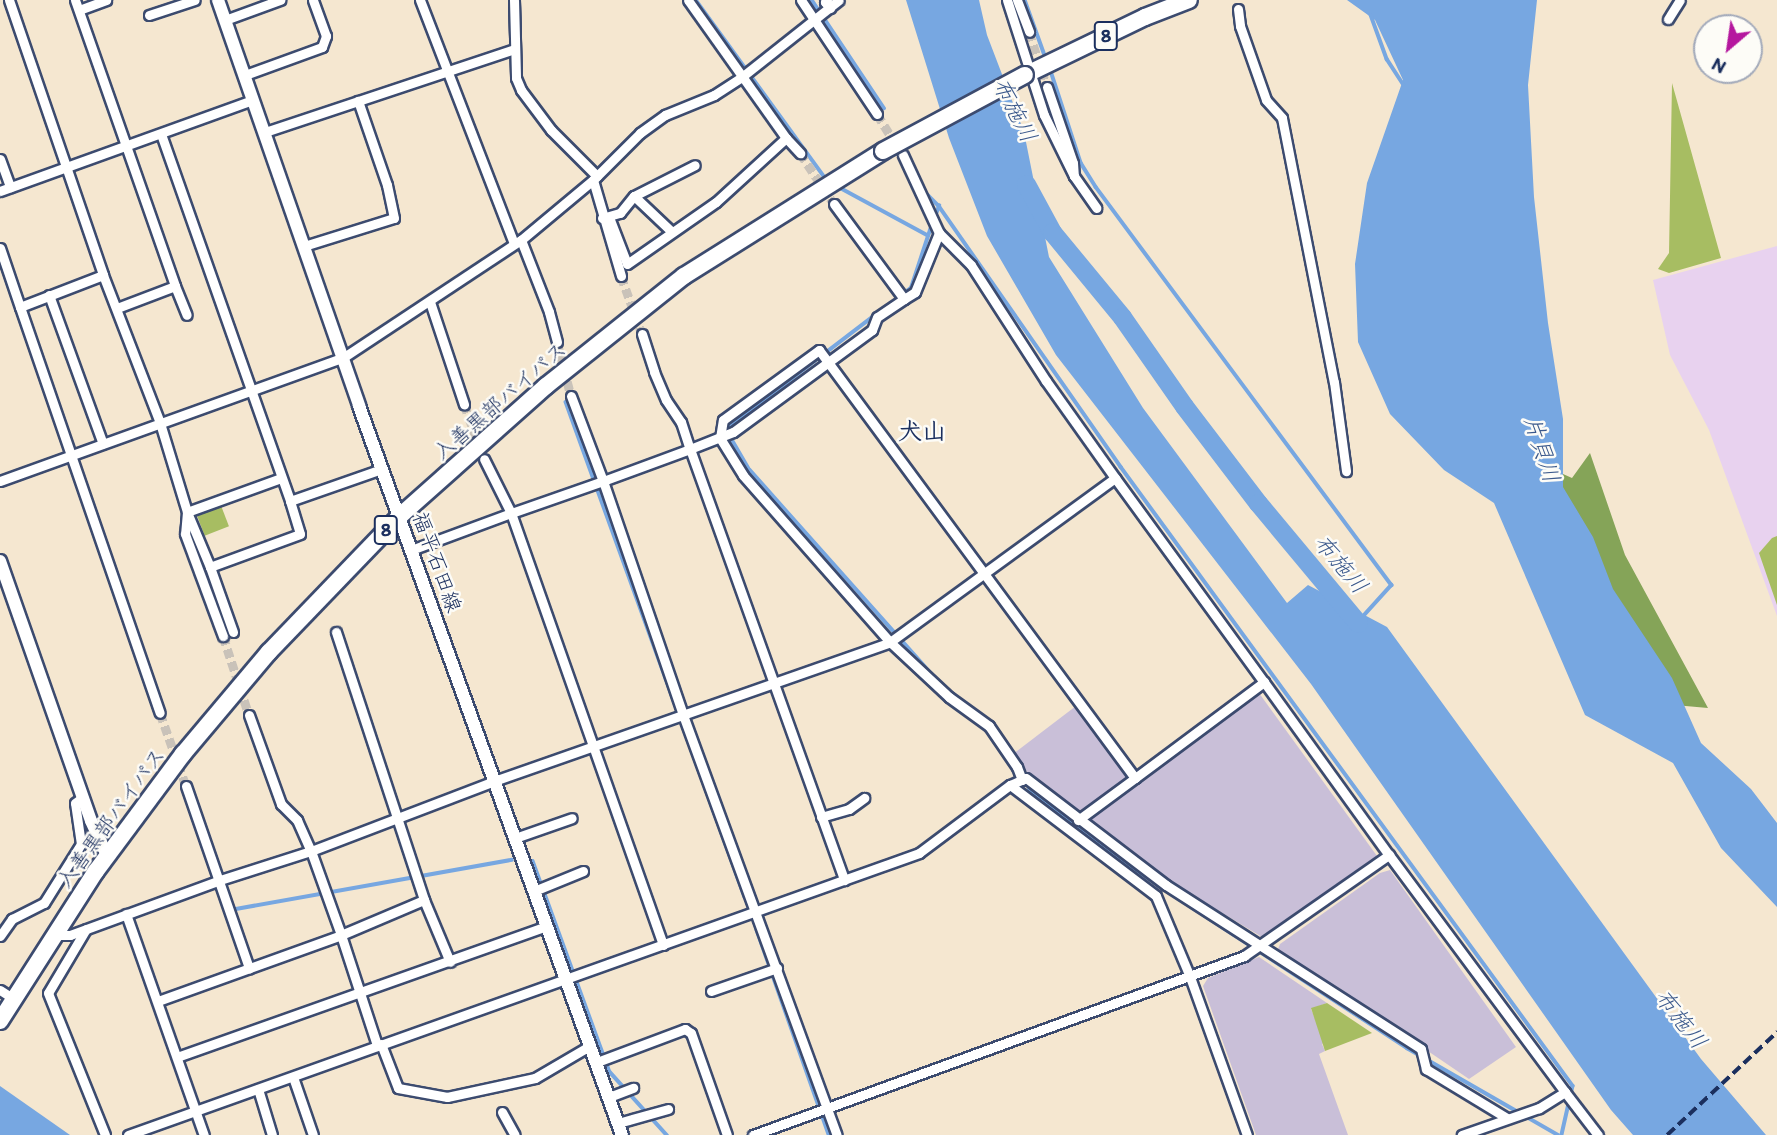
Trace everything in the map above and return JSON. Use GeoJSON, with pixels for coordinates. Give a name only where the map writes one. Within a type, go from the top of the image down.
{"type":"FeatureCollection","features":[{"type":"Feature","properties":{"kind":"highway","name":"入善黒部バイパス"},"geometry":{"type":"LineString","coordinates":[[0,1021],[7,994],[55,935],[107,855],[183,754],[269,652],[400,516],[546,386],[684,276],[883,151],[1027,74],[1145,17],[1189,0]]}},
{"type":"Feature","properties":{"kind":"main road","name":"福平石田線"},"geometry":{"type":"LineString","coordinates":[[218,0],[382,469],[620,1129]]}},
{"type":"Feature","properties":{"kind":"main road"},"geometry":{"type":"LineString","coordinates":[[0,561],[82,797],[107,855]]}},
{"type":"Feature","properties":{"kind":"street"},"geometry":{"type":"LineString","coordinates":[[0,4],[9,0],[103,275],[160,423],[187,512],[233,632]]}},
{"type":"Feature","properties":{"kind":"street"},"geometry":{"type":"LineString","coordinates":[[75,0],[187,315]]}},
{"type":"Feature","properties":{"kind":"street"},"geometry":{"type":"LineString","coordinates":[[79,10],[106,0]]}},
{"type":"Feature","properties":{"kind":"street"},"geometry":{"type":"LineString","coordinates":[[149,15],[195,0]]}},
{"type":"Feature","properties":{"kind":"street"},"geometry":{"type":"LineString","coordinates":[[225,20],[280,0]]}},
{"type":"Feature","properties":{"kind":"street"},"geometry":{"type":"LineString","coordinates":[[245,75],[322,47],[326,36],[313,0]]}},
{"type":"Feature","properties":{"kind":"street"},"geometry":{"type":"LineString","coordinates":[[420,0],[446,72],[549,312],[556,342]]}},
{"type":"Feature","properties":{"kind":"street"},"geometry":{"type":"LineString","coordinates":[[514,0],[516,78],[521,90],[551,130],[595,178],[621,276]]}},
{"type":"Feature","properties":{"kind":"street"},"geometry":{"type":"LineString","coordinates":[[688,0],[786,138],[800,153]]}},
{"type":"Feature","properties":{"kind":"street"},"geometry":{"type":"LineString","coordinates":[[802,0],[877,114]]}},
{"type":"Feature","properties":{"kind":"street"},"geometry":{"type":"LineString","coordinates":[[0,481],[344,357],[518,242],[595,178],[640,133],[665,115],[713,95],[743,76],[815,21],[828,4],[839,0]]}},
{"type":"Feature","properties":{"kind":"street"},"geometry":{"type":"LineString","coordinates":[[1007,0],[1027,74],[1044,115],[1074,176],[1096,208]]}},
{"type":"Feature","properties":{"kind":"street"},"geometry":{"type":"LineString","coordinates":[[1017,0],[1029,32]]}},
{"type":"Feature","properties":{"kind":"street"},"geometry":{"type":"LineString","coordinates":[[1668,19],[1680,0]]}},
{"type":"Feature","properties":{"kind":"street"},"geometry":{"type":"LineString","coordinates":[[1238,9],[1240,26],[1266,100],[1282,118],[1334,382],[1346,471]]}},
{"type":"Feature","properties":{"kind":"street"},"geometry":{"type":"LineString","coordinates":[[265,132],[515,49]]}},
{"type":"Feature","properties":{"kind":"street"},"geometry":{"type":"LineString","coordinates":[[1047,87],[1073,163],[1074,176]]}},
{"type":"Feature","properties":{"kind":"street"},"geometry":{"type":"LineString","coordinates":[[0,159],[5,189],[253,100]]}},
{"type":"Feature","properties":{"kind":"street"},"geometry":{"type":"LineString","coordinates":[[304,246],[394,218],[387,185],[358,101]]}},
{"type":"Feature","properties":{"kind":"street"},"geometry":{"type":"LineString","coordinates":[[161,134],[300,534],[210,567]]}},
{"type":"Feature","properties":{"kind":"street"},"geometry":{"type":"LineString","coordinates":[[605,218],[627,264],[736,185],[786,138]]}},
{"type":"Feature","properties":{"kind":"street"},"geometry":{"type":"LineString","coordinates":[[903,155],[939,233],[971,265],[1046,381],[1115,478],[1389,855],[1598,1135]]}},
{"type":"Feature","properties":{"kind":"street"},"geometry":{"type":"LineString","coordinates":[[605,218],[620,213],[634,196],[695,165]]}},
{"type":"Feature","properties":{"kind":"street"},"geometry":{"type":"LineString","coordinates":[[634,196],[672,232]]}},
{"type":"Feature","properties":{"kind":"street"},"geometry":{"type":"LineString","coordinates":[[834,204],[904,299]]}},
{"type":"Feature","properties":{"kind":"street"},"geometry":{"type":"LineString","coordinates":[[411,550],[720,438],[872,330],[877,317],[915,292],[939,233]]}},
{"type":"Feature","properties":{"kind":"street"},"geometry":{"type":"LineString","coordinates":[[0,248],[160,713]]}},
{"type":"Feature","properties":{"kind":"street"},"geometry":{"type":"LineString","coordinates":[[20,307],[103,275]]}},
{"type":"Feature","properties":{"kind":"street"},"geometry":{"type":"LineString","coordinates":[[117,308],[175,286]]}},
{"type":"Feature","properties":{"kind":"street"},"geometry":{"type":"LineString","coordinates":[[49,295],[103,444]]}},
{"type":"Feature","properties":{"kind":"street"},"geometry":{"type":"LineString","coordinates":[[430,302],[464,404]]}},
{"type":"Feature","properties":{"kind":"street"},"geometry":{"type":"LineString","coordinates":[[642,334],[658,382],[681,422],[844,880]]}},
{"type":"Feature","properties":{"kind":"street"},"geometry":{"type":"LineString","coordinates":[[1022,780],[1017,767],[989,726],[950,698],[890,642],[743,475],[720,438],[723,420],[819,350],[830,361],[1135,778]]}},
{"type":"Feature","properties":{"kind":"street"},"geometry":{"type":"LineString","coordinates":[[570,396],[603,481],[683,715],[837,1135]]}},
{"type":"Feature","properties":{"kind":"street"},"geometry":{"type":"LineString","coordinates":[[484,459],[511,513],[663,945]]}},
{"type":"Feature","properties":{"kind":"street"},"geometry":{"type":"LineString","coordinates":[[290,501],[382,469]]}},
{"type":"Feature","properties":{"kind":"street"},"geometry":{"type":"LineString","coordinates":[[187,512],[281,478]]}},
{"type":"Feature","properties":{"kind":"street"},"geometry":{"type":"LineString","coordinates":[[55,935],[70,935],[220,880],[311,851],[494,781],[772,681],[890,642],[1115,478]]}},
{"type":"Feature","properties":{"kind":"street"},"geometry":{"type":"LineString","coordinates":[[187,512],[185,534],[223,636]]}},
{"type":"Feature","properties":{"kind":"street"},"geometry":{"type":"LineString","coordinates":[[336,632],[424,900],[450,962]]}},
{"type":"Feature","properties":{"kind":"street"},"geometry":{"type":"LineString","coordinates":[[1078,820],[1264,682]]}},
{"type":"Feature","properties":{"kind":"street"},"geometry":{"type":"LineString","coordinates":[[248,715],[281,804],[298,820],[311,851],[360,995],[398,1088],[447,1097],[535,1078],[591,1045]]}},
{"type":"Feature","properties":{"kind":"street"},"geometry":{"type":"LineString","coordinates":[[128,1135],[919,852],[1010,785],[1026,778],[1166,885],[1421,1049],[1426,1069],[1507,1118]]}},
{"type":"Feature","properties":{"kind":"street"},"geometry":{"type":"LineString","coordinates":[[1010,785],[1156,897],[1190,977],[1247,1135]]}},
{"type":"Feature","properties":{"kind":"street"},"geometry":{"type":"LineString","coordinates":[[186,786],[249,968]]}},
{"type":"Feature","properties":{"kind":"street"},"geometry":{"type":"LineString","coordinates":[[0,936],[12,919],[44,903],[81,844],[75,803],[82,797]]}},
{"type":"Feature","properties":{"kind":"street"},"geometry":{"type":"LineString","coordinates":[[821,817],[849,809],[863,798]]}},
{"type":"Feature","properties":{"kind":"street"},"geometry":{"type":"LineString","coordinates":[[515,838],[572,818]]}},
{"type":"Feature","properties":{"kind":"street"},"geometry":{"type":"LineString","coordinates":[[753,1135],[1190,977],[1262,946],[1389,855]]}},
{"type":"Feature","properties":{"kind":"street"},"geometry":{"type":"LineString","coordinates":[[534,891],[583,872]]}},
{"type":"Feature","properties":{"kind":"street"},"geometry":{"type":"LineString","coordinates":[[158,1001],[341,935],[424,900]]}},
{"type":"Feature","properties":{"kind":"street"},"geometry":{"type":"LineString","coordinates":[[126,914],[204,1135]]}},
{"type":"Feature","properties":{"kind":"street"},"geometry":{"type":"LineString","coordinates":[[177,1057],[360,995],[547,926]]}},
{"type":"Feature","properties":{"kind":"street"},"geometry":{"type":"LineString","coordinates":[[86,929],[48,993],[105,1135]]}},
{"type":"Feature","properties":{"kind":"street"},"geometry":{"type":"LineString","coordinates":[[711,991],[777,968]]}},
{"type":"Feature","properties":{"kind":"street"},"geometry":{"type":"LineString","coordinates":[[597,1062],[685,1029],[691,1033],[727,1135]]}},
{"type":"Feature","properties":{"kind":"street"},"geometry":{"type":"LineString","coordinates":[[293,1077],[313,1135]]}},
{"type":"Feature","properties":{"kind":"street"},"geometry":{"type":"LineString","coordinates":[[609,1097],[633,1088]]}},
{"type":"Feature","properties":{"kind":"street"},"geometry":{"type":"LineString","coordinates":[[258,1089],[272,1135]]}},
{"type":"Feature","properties":{"kind":"street"},"geometry":{"type":"LineString","coordinates":[[1462,1135],[1539,1108],[1565,1092]]}},
{"type":"Feature","properties":{"kind":"street"},"geometry":{"type":"LineString","coordinates":[[620,1129],[668,1110]]}},
{"type":"Feature","properties":{"kind":"street"},"geometry":{"type":"LineString","coordinates":[[502,1112],[515,1135]]}},
{"type":"Feature","properties":{"kind":"shaded area"},"geometry":{"type":"Polygon","coordinates":[[[1777,246],[1777,616],[1709,430],[1670,355],[1653,280],[1777,246]]]}},
{"type":"Feature","properties":{"kind":"shaded area"},"geometry":{"type":"Polygon","coordinates":[[[1259,693],[1377,856],[1262,937],[1169,881],[1085,820],[1259,693]]]}},
{"type":"Feature","properties":{"kind":"shaded area"},"geometry":{"type":"Polygon","coordinates":[[[1076,706],[1129,777],[1075,816],[1036,783],[1013,754],[1076,706]]]}},
{"type":"Feature","properties":{"kind":"shaded area"},"geometry":{"type":"Polygon","coordinates":[[[1390,870],[1516,1047],[1469,1079],[1278,949],[1280,944],[1380,873],[1390,870]]]}},
{"type":"Feature","properties":{"kind":"shaded area"},"geometry":{"type":"Polygon","coordinates":[[[1259,957],[1327,1003],[1311,1009],[1325,1042],[1322,1044],[1325,1051],[1319,1054],[1348,1135],[1256,1135],[1203,986],[1208,978],[1259,957]]]}},
{"type":"Feature","properties":{"kind":"green space"},"geometry":{"type":"Polygon","coordinates":[[[1672,83],[1721,258],[1669,273],[1658,269],[1669,253],[1672,83]]]}},
{"type":"Feature","properties":{"kind":"green space"},"geometry":{"type":"Polygon","coordinates":[[[1590,453],[1625,555],[1708,708],[1652,703],[1545,466],[1572,478],[1590,453]]]}},
{"type":"Feature","properties":{"kind":"green space"},"geometry":{"type":"Polygon","coordinates":[[[220,503],[229,526],[205,536],[196,512],[220,503]]]}},
{"type":"Feature","properties":{"kind":"green space"},"geometry":{"type":"Polygon","coordinates":[[[1777,536],[1777,605],[1759,553],[1777,536]]]}},
{"type":"Feature","properties":{"kind":"green space"},"geometry":{"type":"Polygon","coordinates":[[[1327,1003],[1372,1033],[1325,1051],[1311,1008],[1327,1003]]]}},
{"type":"Feature","properties":{"kind":"water"},"geometry":{"type":"Polygon","coordinates":[[[906,0],[979,0],[987,35],[1024,132],[1049,257],[1143,408],[1287,603],[1308,585],[1387,627],[1701,1059],[1766,1135],[1633,1135],[1611,1110],[1311,684],[1056,355],[987,236],[949,138],[906,0]]]}},
{"type":"Feature","properties":{"kind":"water","name":"片貝川"},"geometry":{"type":"Polygon","coordinates":[[[1347,0],[1537,0],[1528,85],[1534,197],[1548,323],[1563,419],[1563,487],[1593,537],[1613,589],[1672,678],[1701,743],[1751,789],[1777,823],[1777,907],[1721,848],[1673,763],[1585,715],[1494,503],[1444,470],[1390,414],[1358,342],[1355,264],[1367,183],[1403,80],[1375,20],[1347,0]]]}},
{"type":"Feature","properties":{"kind":"water"},"geometry":{"type":"Polygon","coordinates":[[[0,1086],[70,1135],[0,1135],[0,1086]]]}},
{"type":"Feature","properties":{"kind":"waterway"},"geometry":{"type":"LineString","coordinates":[[696,0],[826,179]]}},
{"type":"Feature","properties":{"kind":"waterway"},"geometry":{"type":"LineString","coordinates":[[812,0],[884,108]]}},
{"type":"Feature","properties":{"kind":"waterway"},"geometry":{"type":"LineString","coordinates":[[1025,0],[1047,61]]}},
{"type":"Feature","properties":{"kind":"waterway"},"geometry":{"type":"LineString","coordinates":[[1371,15],[1387,59],[1403,84]]}},
{"type":"Feature","properties":{"kind":"waterway"},"geometry":{"type":"LineString","coordinates":[[1050,68],[1081,163],[1096,187],[1392,585],[1363,617]]}},
{"type":"Feature","properties":{"kind":"waterway","name":"布施川"},"geometry":{"type":"LineString","coordinates":[[1026,184],[1052,232],[1122,317],[1184,406],[1258,503],[1358,623]]}},
{"type":"Feature","properties":{"kind":"waterway"},"geometry":{"type":"LineString","coordinates":[[835,185],[927,235]]}},
{"type":"Feature","properties":{"kind":"waterway"},"geometry":{"type":"LineString","coordinates":[[928,195],[939,206],[1121,467],[1573,1086],[1562,1135]]}},
{"type":"Feature","properties":{"kind":"waterway"},"geometry":{"type":"LineString","coordinates":[[935,217],[939,206]]}},
{"type":"Feature","properties":{"kind":"waterway"},"geometry":{"type":"LineString","coordinates":[[903,294],[911,288],[932,224]]}},
{"type":"Feature","properties":{"kind":"waterway"},"geometry":{"type":"LineString","coordinates":[[726,429],[875,315]]}},
{"type":"Feature","properties":{"kind":"waterway"},"geometry":{"type":"LineString","coordinates":[[566,402],[745,897]]}},
{"type":"Feature","properties":{"kind":"waterway"},"geometry":{"type":"LineString","coordinates":[[730,436],[750,470],[940,683]]}},
{"type":"Feature","properties":{"kind":"waterway"},"geometry":{"type":"LineString","coordinates":[[1027,782],[1030,789],[1087,836],[1158,885],[1407,1048],[1558,1135]]}},
{"type":"Feature","properties":{"kind":"waterway"},"geometry":{"type":"LineString","coordinates":[[236,909],[512,860]]}},
{"type":"Feature","properties":{"kind":"waterway"},"geometry":{"type":"LineString","coordinates":[[533,861],[610,1072],[667,1135]]}},
{"type":"Feature","properties":{"kind":"waterway"},"geometry":{"type":"LineString","coordinates":[[757,930],[829,1135]]}},
{"type":"Feature","properties":{"kind":"tunnel"},"geometry":{"type":"LineString","coordinates":[[1029,32],[1047,87]]}},
{"type":"Feature","properties":{"kind":"tunnel"},"geometry":{"type":"LineString","coordinates":[[877,114],[896,145]]}},
{"type":"Feature","properties":{"kind":"tunnel"},"geometry":{"type":"LineString","coordinates":[[800,153],[834,204]]}},
{"type":"Feature","properties":{"kind":"tunnel"},"geometry":{"type":"LineString","coordinates":[[621,276],[642,334]]}},
{"type":"Feature","properties":{"kind":"tunnel"},"geometry":{"type":"LineString","coordinates":[[557,342],[571,396]]}},
{"type":"Feature","properties":{"kind":"tunnel"},"geometry":{"type":"LineString","coordinates":[[464,404],[480,448]]}},
{"type":"Feature","properties":{"kind":"tunnel"},"geometry":{"type":"LineString","coordinates":[[223,636],[249,715]]}},
{"type":"Feature","properties":{"kind":"tunnel"},"geometry":{"type":"LineString","coordinates":[[160,713],[186,786]]}},
{"type":"Feature","properties":{"kind":"railway"},"geometry":{"type":"LineString","coordinates":[[1667,1135],[1777,1032]]}},
{"type":"Feature","properties":{"kind":"district","name":"犬山"},"geometry":{"type":"Point","coordinates":[922,431]}}]}
